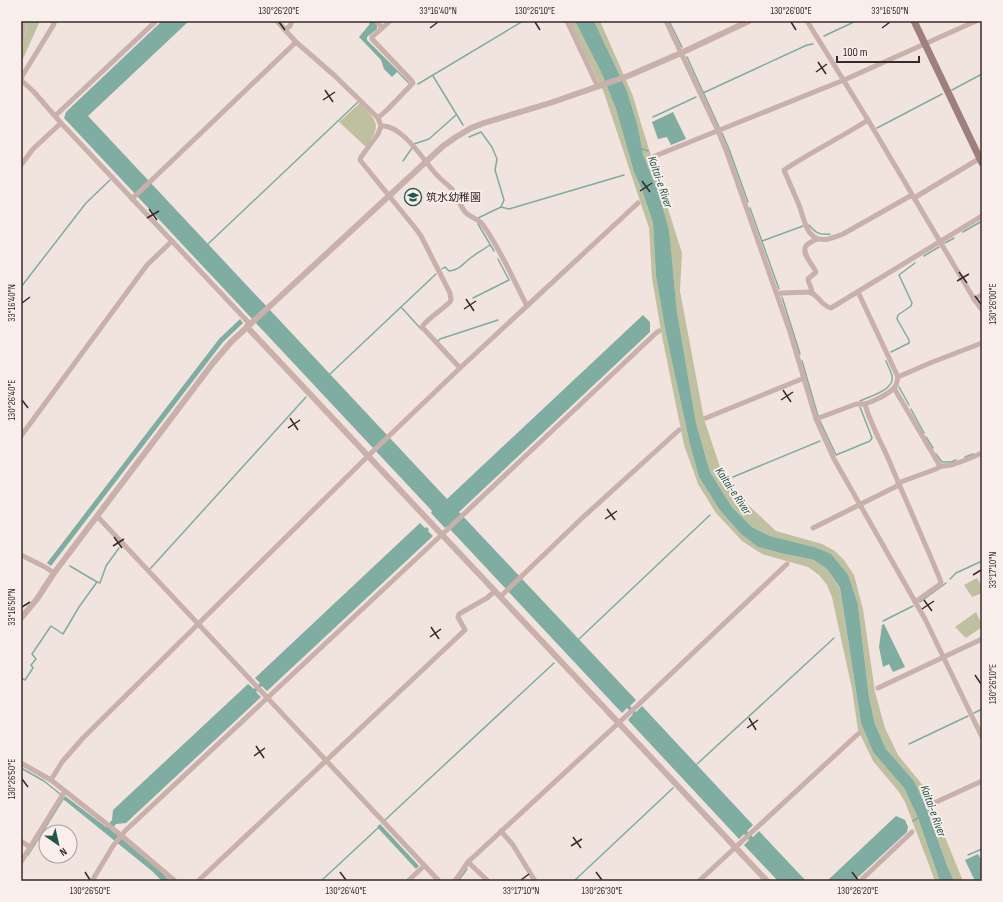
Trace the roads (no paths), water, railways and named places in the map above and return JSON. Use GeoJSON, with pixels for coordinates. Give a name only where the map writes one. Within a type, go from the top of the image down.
{"type":"FeatureCollection","features":[{"type":"Feature","properties":{"kind":"main road"},"geometry":{"type":"LineString","coordinates":[[914,21],[981,160]]}},
{"type":"Feature","properties":{"kind":"street"},"geometry":{"type":"LineString","coordinates":[[21,42],[24,21]]}},
{"type":"Feature","properties":{"kind":"street"},"geometry":{"type":"LineString","coordinates":[[52,21],[54,24],[21,79],[61,123],[133,197],[248,322],[248,327],[767,881]]}},
{"type":"Feature","properties":{"kind":"street"},"geometry":{"type":"LineString","coordinates":[[55,116],[156,21]]}},
{"type":"Feature","properties":{"kind":"street"},"geometry":{"type":"LineString","coordinates":[[277,21],[296,42],[335,76],[378,118],[381,126],[378,134],[360,160],[421,236],[450,293],[450,303],[431,317],[422,327],[460,368]]}},
{"type":"Feature","properties":{"kind":"street"},"geometry":{"type":"LineString","coordinates":[[285,30],[290,26],[292,21]]}},
{"type":"Feature","properties":{"kind":"street"},"geometry":{"type":"LineString","coordinates":[[376,21],[382,28]]}},
{"type":"Feature","properties":{"kind":"street"},"geometry":{"type":"LineString","coordinates":[[378,118],[413,84],[412,81],[372,39],[372,37],[390,21]]}},
{"type":"Feature","properties":{"kind":"street"},"geometry":{"type":"LineString","coordinates":[[567,21],[599,86]]}},
{"type":"Feature","properties":{"kind":"street"},"geometry":{"type":"LineString","coordinates":[[666,21],[726,150],[790,332],[816,419],[834,459],[925,618],[982,737]]}},
{"type":"Feature","properties":{"kind":"street"},"geometry":{"type":"LineString","coordinates":[[21,618],[37,599],[54,573],[213,363],[231,342],[443,146],[470,128],[550,103],[625,77],[749,21]]}},
{"type":"Feature","properties":{"kind":"street"},"geometry":{"type":"LineString","coordinates":[[807,21],[982,310]]}},
{"type":"Feature","properties":{"kind":"street"},"geometry":{"type":"LineString","coordinates":[[655,156],[844,80],[976,21]]}},
{"type":"Feature","properties":{"kind":"street"},"geometry":{"type":"LineString","coordinates":[[133,197],[296,42]]}},
{"type":"Feature","properties":{"kind":"street"},"geometry":{"type":"LineString","coordinates":[[868,120],[784,170],[800,207],[806,226],[817,239],[824,240],[843,234],[981,160]]}},
{"type":"Feature","properties":{"kind":"street"},"geometry":{"type":"LineString","coordinates":[[21,165],[33,148],[61,123]]}},
{"type":"Feature","properties":{"kind":"street"},"geometry":{"type":"LineString","coordinates":[[381,126],[390,127],[409,141],[450,188],[467,214],[483,225],[499,251],[527,306]]}},
{"type":"Feature","properties":{"kind":"street"},"geometry":{"type":"LineString","coordinates":[[51,780],[62,762],[83,738],[389,435],[638,202]]}},
{"type":"Feature","properties":{"kind":"street"},"geometry":{"type":"LineString","coordinates":[[817,239],[805,248],[805,253],[816,272],[808,279],[808,281],[812,289],[812,293],[820,302],[828,308],[831,308],[982,216]]}},
{"type":"Feature","properties":{"kind":"street"},"geometry":{"type":"LineString","coordinates":[[21,436],[147,265],[172,241]]}},
{"type":"Feature","properties":{"kind":"street"},"geometry":{"type":"LineString","coordinates":[[816,419],[856,404],[866,404],[880,398],[894,388],[898,377],[858,292]]}},
{"type":"Feature","properties":{"kind":"street"},"geometry":{"type":"LineString","coordinates":[[777,294],[812,293]]}},
{"type":"Feature","properties":{"kind":"street"},"geometry":{"type":"LineString","coordinates":[[974,299],[982,295]]}},
{"type":"Feature","properties":{"kind":"street"},"geometry":{"type":"LineString","coordinates":[[92,881],[125,831],[656,333],[660,331]]}},
{"type":"Feature","properties":{"kind":"street"},"geometry":{"type":"LineString","coordinates":[[898,377],[982,343]]}},
{"type":"Feature","properties":{"kind":"street"},"geometry":{"type":"LineString","coordinates":[[706,418],[804,378]]}},
{"type":"Feature","properties":{"kind":"street"},"geometry":{"type":"LineString","coordinates":[[894,388],[940,466]]}},
{"type":"Feature","properties":{"kind":"street"},"geometry":{"type":"LineString","coordinates":[[866,404],[874,429],[941,582],[915,602]]}},
{"type":"Feature","properties":{"kind":"street"},"geometry":{"type":"LineString","coordinates":[[500,597],[580,520],[679,430]]}},
{"type":"Feature","properties":{"kind":"street"},"geometry":{"type":"LineString","coordinates":[[813,528],[899,484],[940,466],[966,460],[982,453]]}},
{"type":"Feature","properties":{"kind":"street"},"geometry":{"type":"LineString","coordinates":[[97,516],[439,881]]}},
{"type":"Feature","properties":{"kind":"street"},"geometry":{"type":"LineString","coordinates":[[22,558],[45,567],[54,573]]}},
{"type":"Feature","properties":{"kind":"street"},"geometry":{"type":"LineString","coordinates":[[455,881],[468,862],[638,705],[787,564]]}},
{"type":"Feature","properties":{"kind":"street"},"geometry":{"type":"LineString","coordinates":[[198,881],[465,630],[458,616],[459,614],[487,598],[495,591]]}},
{"type":"Feature","properties":{"kind":"street"},"geometry":{"type":"LineString","coordinates":[[878,688],[982,639]]}},
{"type":"Feature","properties":{"kind":"street"},"geometry":{"type":"LineString","coordinates":[[699,881],[858,734]]}},
{"type":"Feature","properties":{"kind":"street"},"geometry":{"type":"LineString","coordinates":[[21,763],[51,780],[114,829],[175,881]]}},
{"type":"Feature","properties":{"kind":"street"},"geometry":{"type":"LineString","coordinates":[[934,803],[982,781]]}},
{"type":"Feature","properties":{"kind":"street"},"geometry":{"type":"LineString","coordinates":[[21,862],[65,791]]}},
{"type":"Feature","properties":{"kind":"street"},"geometry":{"type":"LineString","coordinates":[[501,831],[512,845],[534,881]]}},
{"type":"Feature","properties":{"kind":"street"},"geometry":{"type":"LineString","coordinates":[[860,881],[912,832]]}},
{"type":"Feature","properties":{"kind":"street"},"geometry":{"type":"LineString","coordinates":[[21,841],[30,847]]}},
{"type":"Feature","properties":{"kind":"street"},"geometry":{"type":"LineString","coordinates":[[468,862],[488,881]]}},
{"type":"Feature","properties":{"kind":"street"},"geometry":{"type":"LineString","coordinates":[[408,881],[424,866]]}},
{"type":"Feature","properties":{"kind":"water"},"geometry":{"type":"Polygon","coordinates":[[[162,21],[189,21],[88,116],[447,499],[643,315],[650,322],[650,332],[459,512],[636,700],[630,706],[636,712],[642,706],[753,825],[747,831],[753,837],[759,831],[806,881],[778,881],[744,845],[749,840],[744,834],[739,839],[628,720],[633,714],[627,708],[622,713],[447,526],[445,528],[431,513],[432,511],[64,118],[66,112],[162,21]]]}},
{"type":"Feature","properties":{"kind":"water"},"geometry":{"type":"Polygon","coordinates":[[[370,21],[373,21],[377,25],[377,29],[367,37],[367,40],[409,82],[409,84],[397,72],[392,77],[384,69],[381,60],[359,37],[369,25],[370,21]]]}},
{"type":"Feature","properties":{"kind":"water"},"geometry":{"type":"Polygon","coordinates":[[[575,21],[594,21],[627,91],[638,127],[643,154],[659,194],[669,231],[677,312],[696,423],[710,472],[732,507],[752,527],[770,536],[814,547],[831,554],[848,575],[858,605],[869,697],[875,724],[886,749],[914,781],[924,802],[954,881],[940,881],[918,818],[904,788],[873,752],[861,723],[840,588],[827,569],[814,560],[758,547],[741,534],[719,509],[699,477],[690,445],[666,334],[656,276],[653,223],[642,190],[634,172],[616,109],[602,74],[575,21]]]}},
{"type":"Feature","properties":{"kind":"water"},"geometry":{"type":"Polygon","coordinates":[[[673,112],[686,139],[671,145],[667,137],[658,139],[652,122],[673,112]]]}},
{"type":"Feature","properties":{"kind":"water"},"geometry":{"type":"Polygon","coordinates":[[[240,319],[243,323],[223,342],[51,566],[47,563],[219,339],[240,319]]]}},
{"type":"Feature","properties":{"kind":"water"},"geometry":{"type":"Polygon","coordinates":[[[420,523],[425,528],[427,527],[429,530],[428,531],[433,536],[267,691],[262,686],[256,692],[261,697],[126,823],[116,824],[111,830],[156,867],[170,881],[162,881],[152,871],[63,799],[65,796],[106,827],[112,820],[113,810],[248,684],[254,689],[260,683],[255,678],[420,523]]]}},
{"type":"Feature","properties":{"kind":"water"},"geometry":{"type":"Polygon","coordinates":[[[884,624],[905,667],[893,672],[889,664],[883,667],[879,647],[882,625],[884,624]]]}},
{"type":"Feature","properties":{"kind":"water"},"geometry":{"type":"Polygon","coordinates":[[[896,816],[905,820],[908,827],[907,832],[854,881],[827,881],[896,816]]]}},
{"type":"Feature","properties":{"kind":"water"},"geometry":{"type":"Polygon","coordinates":[[[380,824],[419,866],[416,869],[377,827],[380,824]]]}},
{"type":"Feature","properties":{"kind":"water"},"geometry":{"type":"Polygon","coordinates":[[[978,854],[982,861],[982,881],[975,881],[965,860],[978,854]]]}},
{"type":"Feature","properties":{"kind":"waterway"},"geometry":{"type":"LineString","coordinates":[[418,84],[523,21]]}},
{"type":"Feature","properties":{"kind":"waterway"},"geometry":{"type":"LineString","coordinates":[[669,21],[682,47]]}},
{"type":"Feature","properties":{"kind":"waterway"},"geometry":{"type":"LineString","coordinates":[[824,36],[856,21]]}},
{"type":"Feature","properties":{"kind":"waterway"},"geometry":{"type":"LineString","coordinates":[[703,93],[807,45],[813,44]]}},
{"type":"Feature","properties":{"kind":"waterway"},"geometry":{"type":"LineString","coordinates":[[687,57],[719,127]]}},
{"type":"Feature","properties":{"kind":"waterway"},"geometry":{"type":"LineString","coordinates":[[952,90],[982,74]]}},
{"type":"Feature","properties":{"kind":"waterway"},"geometry":{"type":"LineString","coordinates":[[433,76],[463,125]]}},
{"type":"Feature","properties":{"kind":"waterway"},"geometry":{"type":"LineString","coordinates":[[877,128],[942,94]]}},
{"type":"Feature","properties":{"kind":"waterway"},"geometry":{"type":"LineString","coordinates":[[653,117],[696,97]]}},
{"type":"Feature","properties":{"kind":"waterway"},"geometry":{"type":"LineString","coordinates":[[208,244],[358,102]]}},
{"type":"Feature","properties":{"kind":"waterway"},"geometry":{"type":"LineString","coordinates":[[414,144],[429,139],[456,115]]}},
{"type":"Feature","properties":{"kind":"waterway"},"geometry":{"type":"LineString","coordinates":[[469,137],[481,132],[492,147],[497,159],[495,170],[504,200],[501,207],[478,218]]}},
{"type":"Feature","properties":{"kind":"waterway"},"geometry":{"type":"LineString","coordinates":[[722,133],[748,202]]}},
{"type":"Feature","properties":{"kind":"waterway"},"geometry":{"type":"LineString","coordinates":[[403,161],[412,148]]}},
{"type":"Feature","properties":{"kind":"waterway"},"geometry":{"type":"LineString","coordinates":[[642,149],[648,151]]}},
{"type":"Feature","properties":{"kind":"waterway"},"geometry":{"type":"LineString","coordinates":[[501,207],[509,209],[624,175]]}},
{"type":"Feature","properties":{"kind":"waterway"},"geometry":{"type":"LineString","coordinates":[[21,287],[86,203],[110,180]]}},
{"type":"Feature","properties":{"kind":"waterway"},"geometry":{"type":"LineString","coordinates":[[750,208],[779,289]]}},
{"type":"Feature","properties":{"kind":"waterway"},"geometry":{"type":"LineString","coordinates":[[963,232],[982,221]]}},
{"type":"Feature","properties":{"kind":"waterway"},"geometry":{"type":"LineString","coordinates":[[478,224],[494,251]]}},
{"type":"Feature","properties":{"kind":"waterway"},"geometry":{"type":"LineString","coordinates":[[809,225],[818,233],[830,234]]}},
{"type":"Feature","properties":{"kind":"waterway"},"geometry":{"type":"LineString","coordinates":[[762,241],[803,226]]}},
{"type":"Feature","properties":{"kind":"waterway"},"geometry":{"type":"LineString","coordinates":[[945,243],[954,238]]}},
{"type":"Feature","properties":{"kind":"waterway"},"geometry":{"type":"LineString","coordinates":[[442,269],[445,267],[449,271],[458,268],[490,245]]}},
{"type":"Feature","properties":{"kind":"waterway"},"geometry":{"type":"LineString","coordinates":[[924,256],[939,247]]}},
{"type":"Feature","properties":{"kind":"waterway"},"geometry":{"type":"LineString","coordinates":[[473,298],[509,280],[498,259]]}},
{"type":"Feature","properties":{"kind":"waterway"},"geometry":{"type":"LineString","coordinates":[[891,352],[909,343],[909,340],[897,319],[898,315],[911,306],[912,303],[899,275],[915,263]]}},
{"type":"Feature","properties":{"kind":"waterway"},"geometry":{"type":"LineString","coordinates":[[330,374],[436,274]]}},
{"type":"Feature","properties":{"kind":"waterway"},"geometry":{"type":"LineString","coordinates":[[782,297],[800,354]]}},
{"type":"Feature","properties":{"kind":"waterway"},"geometry":{"type":"LineString","coordinates":[[401,307],[421,329]]}},
{"type":"Feature","properties":{"kind":"waterway"},"geometry":{"type":"LineString","coordinates":[[438,341],[440,339],[498,320]]}},
{"type":"Feature","properties":{"kind":"waterway"},"geometry":{"type":"LineString","coordinates":[[802,361],[818,416]]}},
{"type":"Feature","properties":{"kind":"waterway"},"geometry":{"type":"LineString","coordinates":[[860,401],[881,392],[890,385],[892,376],[886,361]]}},
{"type":"Feature","properties":{"kind":"waterway"},"geometry":{"type":"LineString","coordinates":[[899,387],[909,405]]}},
{"type":"Feature","properties":{"kind":"waterway"},"geometry":{"type":"LineString","coordinates":[[150,569],[306,397]]}},
{"type":"Feature","properties":{"kind":"waterway"},"geometry":{"type":"LineString","coordinates":[[820,421],[836,455],[870,441],[872,438],[860,407]]}},
{"type":"Feature","properties":{"kind":"waterway"},"geometry":{"type":"LineString","coordinates":[[911,409],[924,433]]}},
{"type":"Feature","properties":{"kind":"waterway"},"geometry":{"type":"LineString","coordinates":[[926,437],[933,448]]}},
{"type":"Feature","properties":{"kind":"waterway","name":"Kaitai-e River"},"geometry":{"type":"LineString","coordinates":[[733,477],[820,441]]}},
{"type":"Feature","properties":{"kind":"waterway"},"geometry":{"type":"LineString","coordinates":[[936,454],[942,462],[951,462],[956,460]]}},
{"type":"Feature","properties":{"kind":"waterway"},"geometry":{"type":"LineString","coordinates":[[965,457],[973,454]]}},
{"type":"Feature","properties":{"kind":"waterway"},"geometry":{"type":"LineString","coordinates":[[579,639],[710,515]]}},
{"type":"Feature","properties":{"kind":"waterway"},"geometry":{"type":"LineString","coordinates":[[97,582],[100,583],[106,566],[119,548]]}},
{"type":"Feature","properties":{"kind":"waterway"},"geometry":{"type":"LineString","coordinates":[[950,579],[956,573],[982,561]]}},
{"type":"Feature","properties":{"kind":"waterway"},"geometry":{"type":"LineString","coordinates":[[21,678],[25,680],[33,668],[31,665],[36,659],[32,654],[51,626],[63,634],[79,607],[97,582],[70,566]]}},
{"type":"Feature","properties":{"kind":"waterway"},"geometry":{"type":"LineString","coordinates":[[920,602],[946,583]]}},
{"type":"Feature","properties":{"kind":"waterway"},"geometry":{"type":"LineString","coordinates":[[883,621],[913,606]]}},
{"type":"Feature","properties":{"kind":"waterway"},"geometry":{"type":"LineString","coordinates":[[697,764],[834,638]]}},
{"type":"Feature","properties":{"kind":"waterway"},"geometry":{"type":"LineString","coordinates":[[385,820],[554,663]]}},
{"type":"Feature","properties":{"kind":"waterway"},"geometry":{"type":"LineString","coordinates":[[974,713],[982,709]]}},
{"type":"Feature","properties":{"kind":"waterway"},"geometry":{"type":"LineString","coordinates":[[909,744],[968,716]]}},
{"type":"Feature","properties":{"kind":"waterway"},"geometry":{"type":"LineString","coordinates":[[21,768],[44,781],[60,794]]}},
{"type":"Feature","properties":{"kind":"waterway"},"geometry":{"type":"LineString","coordinates":[[574,881],[673,788]]}},
{"type":"Feature","properties":{"kind":"waterway"},"geometry":{"type":"LineString","coordinates":[[28,855],[63,799]]}},
{"type":"Feature","properties":{"kind":"waterway"},"geometry":{"type":"LineString","coordinates":[[913,821],[918,818]]}},
{"type":"Feature","properties":{"kind":"waterway"},"geometry":{"type":"LineString","coordinates":[[321,881],[378,828]]}},
{"type":"Feature","properties":{"kind":"waterway"},"geometry":{"type":"LineString","coordinates":[[968,855],[982,849]]}},
{"type":"Feature","properties":{"kind":"waterway"},"geometry":{"type":"LineString","coordinates":[[458,881],[467,869]]}},
{"type":"Feature","properties":{"kind":"place","name":"筑水幼稚園"},"geometry":{"type":"Point","coordinates":[413,197]}}]}
